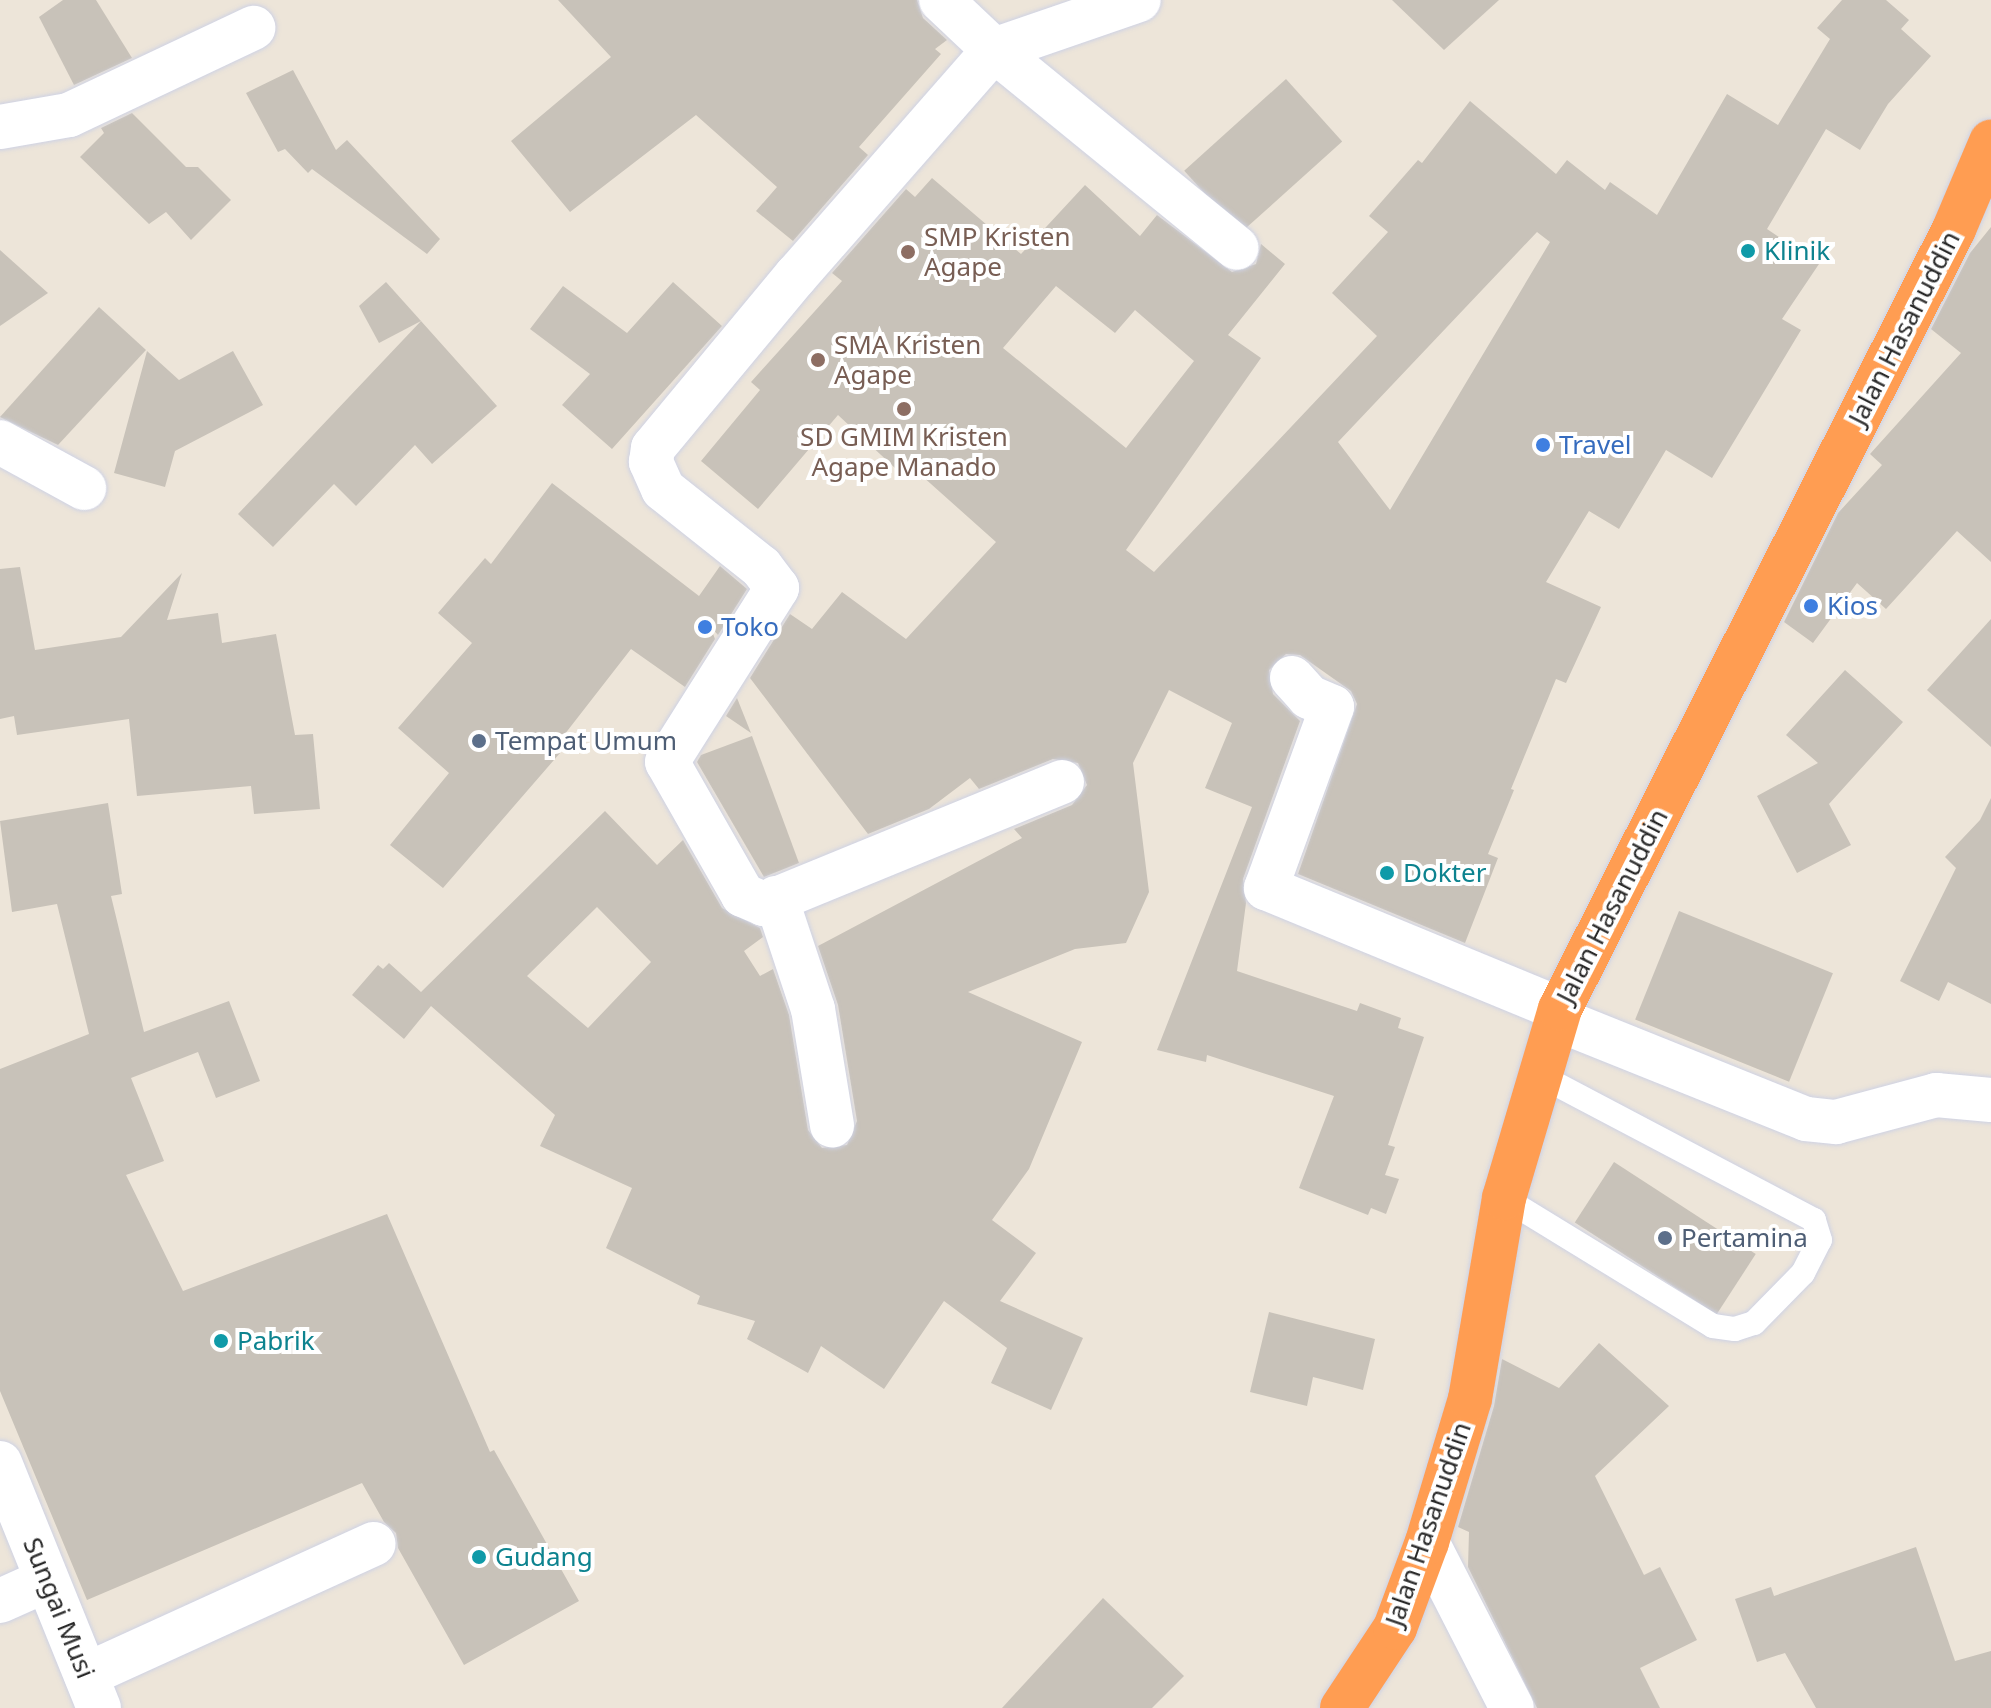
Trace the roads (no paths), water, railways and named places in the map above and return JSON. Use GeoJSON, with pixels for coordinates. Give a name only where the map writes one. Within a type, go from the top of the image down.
{"type":"FeatureCollection","features":[{"type":"Feature","properties":{"kind":"highway","name":"Jalan Hasanuddin"},"geometry":{"type":"LineString","coordinates":[[1342,1708],[1395,1628],[1427,1542],[1470,1399],[1504,1198],[1543,1077],[1559,1014],[1954,229],[1991,142]]}},
{"type":"Feature","properties":{"kind":"street"},"geometry":{"type":"LineString","coordinates":[[941,0],[994,50],[1237,248]]}},
{"type":"Feature","properties":{"kind":"street"},"geometry":{"type":"LineString","coordinates":[[1062,782],[764,904],[743,895],[667,762],[777,588],[761,567],[663,489],[651,462],[653,448],[796,276],[994,50],[1139,0]]}},
{"type":"Feature","properties":{"kind":"street"},"geometry":{"type":"LineString","coordinates":[[0,127],[69,115],[253,28]]}},
{"type":"Feature","properties":{"kind":"street"},"geometry":{"type":"LineString","coordinates":[[0,442],[84,488]]}},
{"type":"Feature","properties":{"kind":"street"},"geometry":{"type":"LineString","coordinates":[[1292,678],[1309,697],[1332,707],[1266,888],[1806,1119],[1836,1122],[1936,1095],[1991,1100]]}},
{"type":"Feature","properties":{"kind":"street"},"geometry":{"type":"LineString","coordinates":[[776,898],[813,1009],[832,1125]]}},
{"type":"Feature","properties":{"kind":"street","name":"Sungai Musi"},"geometry":{"type":"LineString","coordinates":[[0,1463],[92,1691]]}},
{"type":"Feature","properties":{"kind":"street"},"geometry":{"type":"LineString","coordinates":[[1427,1542],[1512,1708]]}},
{"type":"Feature","properties":{"kind":"street"},"geometry":{"type":"LineString","coordinates":[[92,1691],[374,1544]]}},
{"type":"Feature","properties":{"kind":"street"},"geometry":{"type":"LineString","coordinates":[[0,1601],[47,1580]]}},
{"type":"Feature","properties":{"kind":"lane"},"geometry":{"type":"LineString","coordinates":[[1504,1198],[1713,1326],[1735,1329],[1754,1323],[1803,1273],[1820,1240],[1814,1220],[1543,1077]]}},
{"type":"Feature","properties":{"kind":"place","name":"Klinik"},"geometry":{"type":"Point","coordinates":[1748,251]}},
{"type":"Feature","properties":{"kind":"place","name":"SMP Kristen Agape"},"geometry":{"type":"Point","coordinates":[908,252]}},
{"type":"Feature","properties":{"kind":"place","name":"SMA Kristen Agape"},"geometry":{"type":"Point","coordinates":[818,360]}},
{"type":"Feature","properties":{"kind":"place","name":"SD GMIM Kristen Agape Manado"},"geometry":{"type":"Point","coordinates":[904,409]}},
{"type":"Feature","properties":{"kind":"place","name":"Travel"},"geometry":{"type":"Point","coordinates":[1543,445]}},
{"type":"Feature","properties":{"kind":"place","name":"Kios"},"geometry":{"type":"Point","coordinates":[1811,606]}},
{"type":"Feature","properties":{"kind":"place","name":"Toko"},"geometry":{"type":"Point","coordinates":[705,627]}},
{"type":"Feature","properties":{"kind":"place","name":"Tempat Umum"},"geometry":{"type":"Point","coordinates":[479,741]}},
{"type":"Feature","properties":{"kind":"place","name":"Dokter"},"geometry":{"type":"Point","coordinates":[1387,873]}},
{"type":"Feature","properties":{"kind":"place","name":"Pertamina"},"geometry":{"type":"Point","coordinates":[1665,1238]}},
{"type":"Feature","properties":{"kind":"place","name":"Pabrik"},"geometry":{"type":"Point","coordinates":[221,1341]}},
{"type":"Feature","properties":{"kind":"place","name":"Gudang"},"geometry":{"type":"Point","coordinates":[479,1557]}}]}
